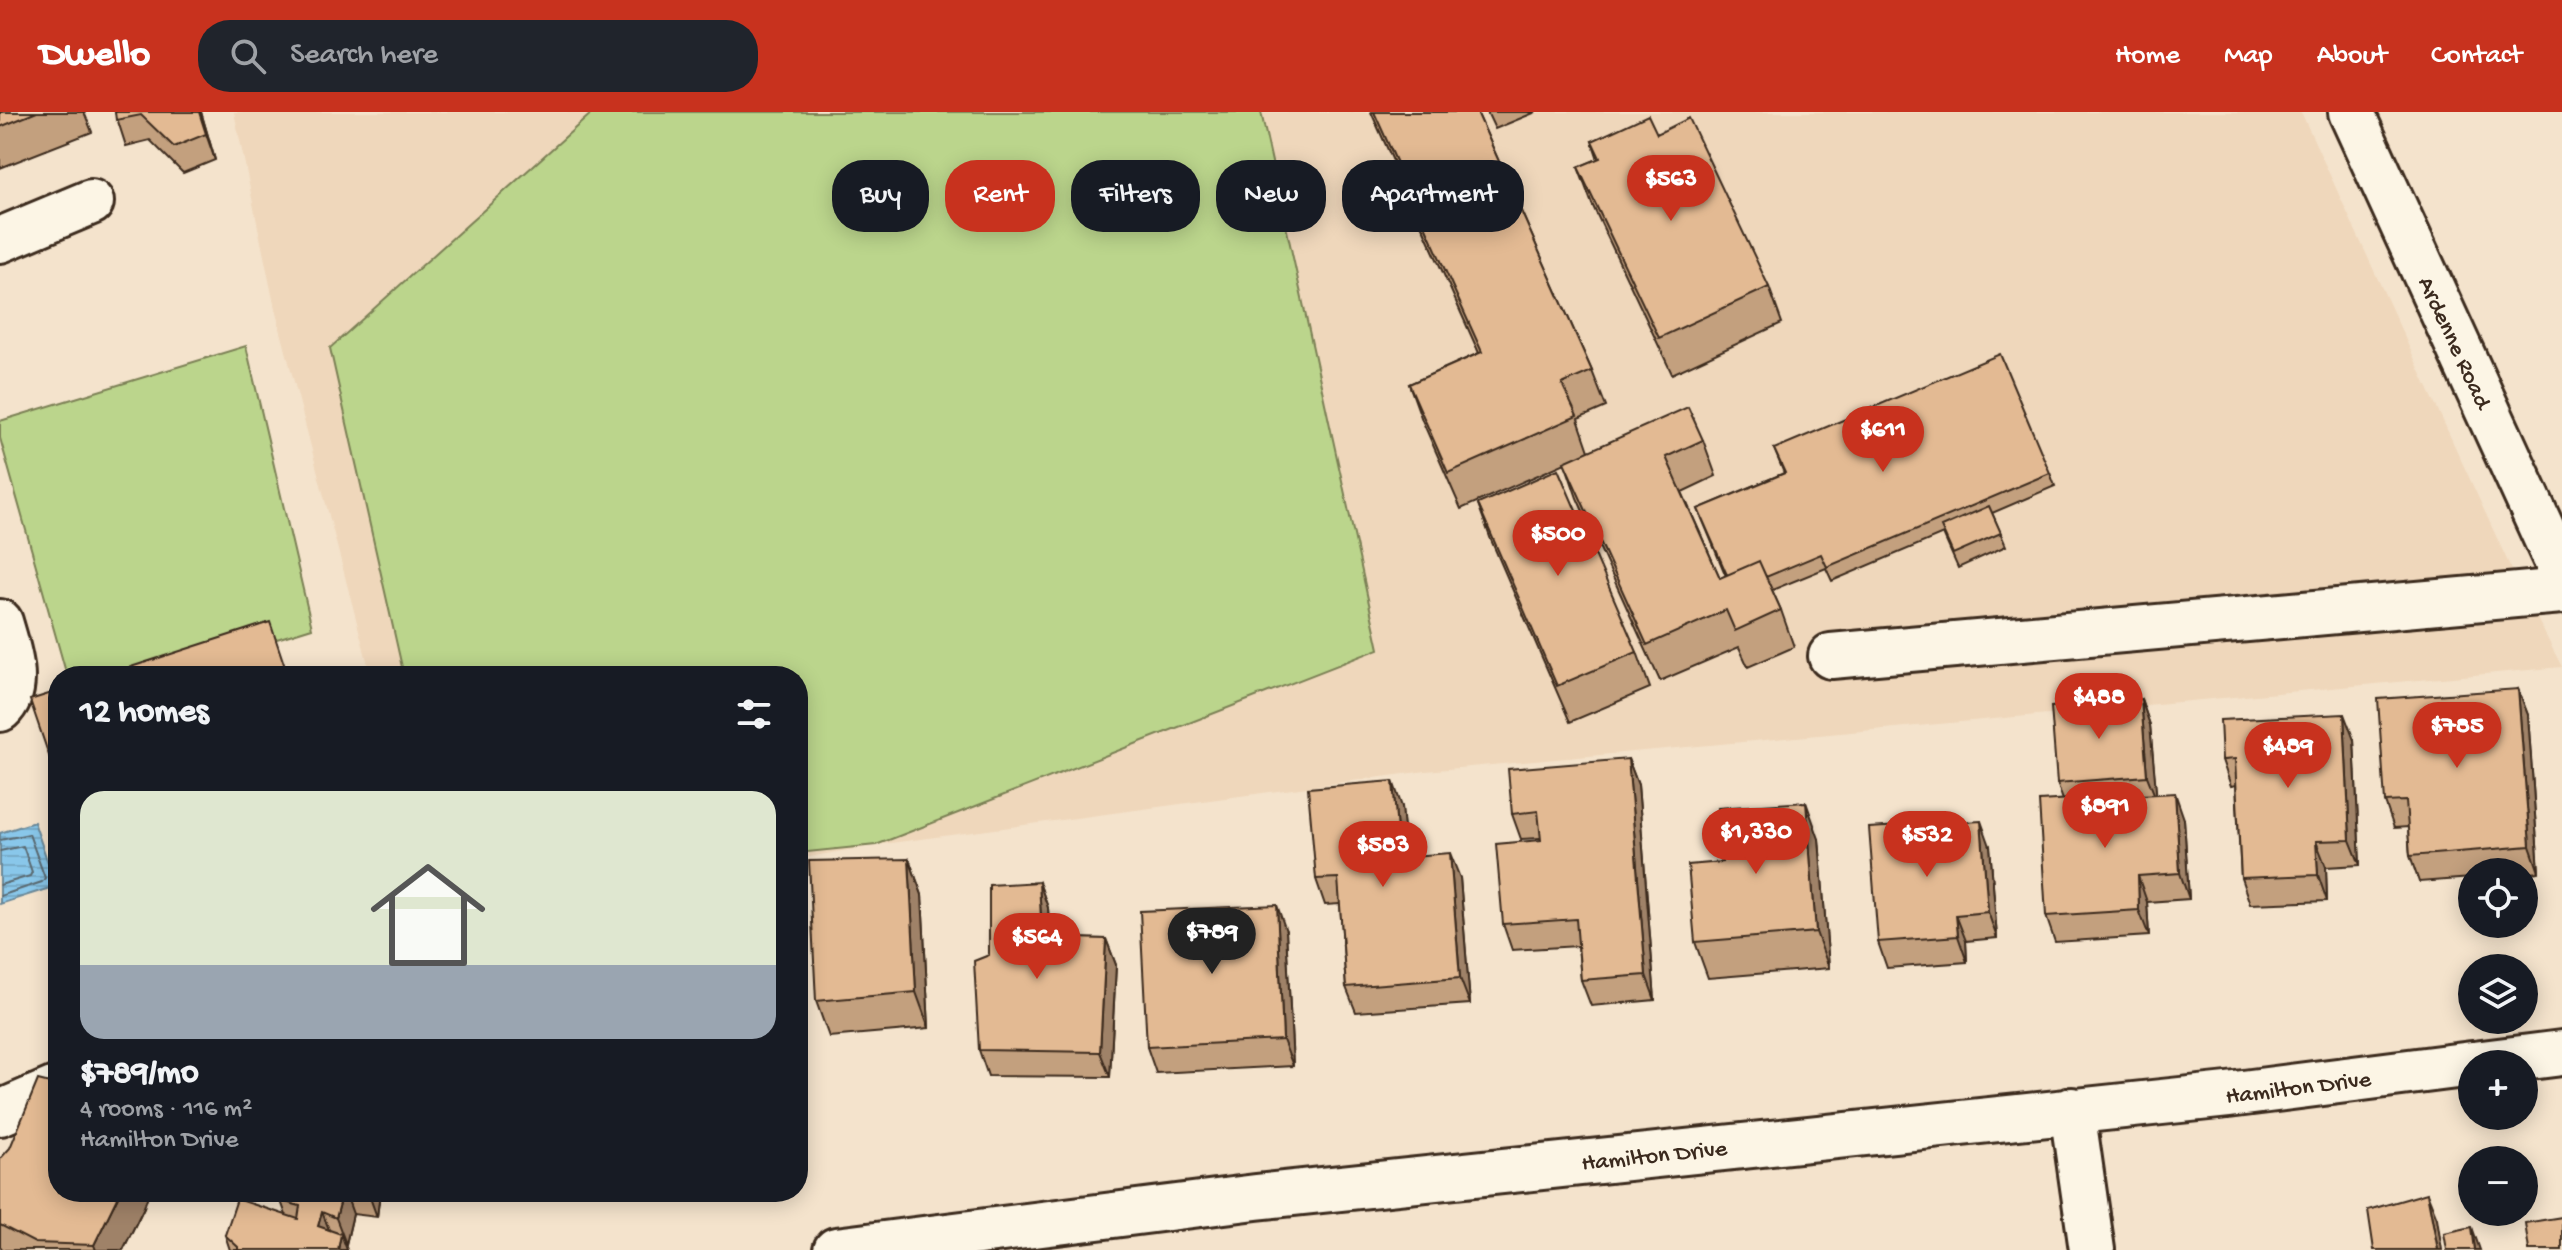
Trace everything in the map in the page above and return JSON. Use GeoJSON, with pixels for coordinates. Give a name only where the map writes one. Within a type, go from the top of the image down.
{"type":"FeatureCollection","features":[{"type":"Feature","properties":{"kind":"street","name":"Ardenne Road"},"geometry":{"type":"LineString","coordinates":[[2351,112],[2562,573]]}},
{"type":"Feature","properties":{"kind":"street"},"geometry":{"type":"LineString","coordinates":[[0,240],[91,202]]}},
{"type":"Feature","properties":{"kind":"street"},"geometry":{"type":"LineString","coordinates":[[1831,656],[2562,591]]}},
{"type":"Feature","properties":{"kind":"street"},"geometry":{"type":"LineString","coordinates":[[0,622],[14,670],[6,704],[0,709]]}},
{"type":"Feature","properties":{"kind":"street","name":"Hamilton Drive"},"geometry":{"type":"LineString","coordinates":[[2538,1056],[2562,1053]]}},
{"type":"Feature","properties":{"kind":"street","name":"Hamilton Drive"},"geometry":{"type":"LineString","coordinates":[[836,1250],[1256,1197],[2228,1095],[2458,1066]]}},
{"type":"Feature","properties":{"kind":"street"},"geometry":{"type":"LineString","coordinates":[[0,1113],[48,1092]]}},
{"type":"Feature","properties":{"kind":"street"},"geometry":{"type":"LineString","coordinates":[[2072,1110],[2092,1250]]}},
{"type":"Feature","properties":{"kind":"shaded area"},"geometry":{"type":"Polygon","coordinates":[[[234,112],[2301,112],[2508,562],[2562,667],[1426,771],[876,845],[808,857],[808,666],[368,666],[275,309],[234,112]]]}},
{"type":"Feature","properties":{"kind":"green space"},"geometry":{"type":"Polygon","coordinates":[[[593,112],[1261,112],[1272,160],[1216,160],[1216,232],[1287,232],[1379,649],[876,845],[808,852],[808,666],[402,666],[330,348],[593,112]]]}},
{"type":"Feature","properties":{"kind":"green space"},"geometry":{"type":"Polygon","coordinates":[[[246,346],[312,628],[190,666],[64,666],[0,438],[0,421],[246,346]]]}},
{"type":"Feature","properties":{"kind":"water"},"geometry":{"type":"Polygon","coordinates":[[[34,822],[48,863],[48,889],[0,904],[0,833],[34,822]]]}},
{"type":"Feature","properties":{"kind":"building"},"geometry":{"type":"Polygon","coordinates":[[[0,112],[37,112],[0,127],[0,112]]]}},
{"type":"Feature","properties":{"kind":"building"},"geometry":{"type":"Polygon","coordinates":[[[115,112],[199,112],[206,134],[174,147],[141,115],[116,120],[115,112]]]}},
{"type":"Feature","properties":{"kind":"building"},"geometry":{"type":"Polygon","coordinates":[[[1374,112],[1477,112],[1498,160],[1396,160],[1374,112]]]}},
{"type":"Feature","properties":{"kind":"building"},"geometry":{"type":"Polygon","coordinates":[[[1648,115],[1657,134],[1689,118],[1769,287],[1659,338],[1578,167],[1600,158],[1592,141],[1648,115]]]}},
{"type":"Feature","properties":{"kind":"building"},"geometry":{"type":"Polygon","coordinates":[[[1524,218],[1592,371],[1562,384],[1577,416],[1448,473],[1409,384],[1482,352],[1428,232],[1524,232],[1524,218]]]}},
{"type":"Feature","properties":{"kind":"building"},"geometry":{"type":"Polygon","coordinates":[[[2000,354],[2050,473],[1827,567],[1821,554],[1766,577],[1759,561],[1727,575],[1698,509],[1785,473],[1774,449],[2000,354]]]}},
{"type":"Feature","properties":{"kind":"building"},"geometry":{"type":"Polygon","coordinates":[[[1688,407],[1703,440],[1666,457],[1720,578],[1759,561],[1781,610],[1735,631],[1726,610],[1647,645],[1564,462],[1688,407]]]}},
{"type":"Feature","properties":{"kind":"building"},"geometry":{"type":"Polygon","coordinates":[[[1558,469],[1637,652],[1557,686],[1478,504],[1558,469]]]}},
{"type":"Feature","properties":{"kind":"building"},"geometry":{"type":"Polygon","coordinates":[[[1989,506],[2001,533],[1953,554],[1941,527],[1989,506]]]}},
{"type":"Feature","properties":{"kind":"building"},"geometry":{"type":"Polygon","coordinates":[[[270,622],[285,666],[134,666],[270,622]]]}},
{"type":"Feature","properties":{"kind":"building"},"geometry":{"type":"Polygon","coordinates":[[[2518,689],[2530,846],[2410,856],[2406,801],[2385,802],[2378,699],[2518,689]]]}},
{"type":"Feature","properties":{"kind":"building"},"geometry":{"type":"Polygon","coordinates":[[[48,694],[48,753],[30,700],[48,694]]]}},
{"type":"Feature","properties":{"kind":"building"},"geometry":{"type":"Polygon","coordinates":[[[2141,699],[2147,776],[2057,783],[2051,707],[2141,699]]]}},
{"type":"Feature","properties":{"kind":"building"},"geometry":{"type":"Polygon","coordinates":[[[2344,714],[2350,840],[2316,841],[2318,875],[2241,878],[2235,759],[2222,760],[2220,720],[2344,714]]]}},
{"type":"Feature","properties":{"kind":"building"},"geometry":{"type":"Polygon","coordinates":[[[1628,759],[1646,975],[1581,980],[1576,919],[1503,924],[1496,844],[1541,840],[1538,811],[1512,814],[1508,769],[1628,759]]]}},
{"type":"Feature","properties":{"kind":"building"},"geometry":{"type":"Polygon","coordinates":[[[1393,781],[1399,857],[1450,853],[1460,978],[1346,987],[1338,878],[1316,879],[1308,788],[1393,781]]]}},
{"type":"Feature","properties":{"kind":"building"},"geometry":{"type":"Polygon","coordinates":[[[2175,793],[2180,873],[2138,876],[2139,910],[2046,916],[2039,801],[2175,793]]]}},
{"type":"Feature","properties":{"kind":"building"},"geometry":{"type":"Polygon","coordinates":[[[1806,802],[1816,932],[1695,942],[1688,865],[1722,862],[1718,808],[1806,802]]]}},
{"type":"Feature","properties":{"kind":"building"},"geometry":{"type":"Polygon","coordinates":[[[1981,821],[1988,912],[1956,915],[1958,936],[1878,942],[1869,828],[1981,821]]]}},
{"type":"Feature","properties":{"kind":"building"},"geometry":{"type":"Polygon","coordinates":[[[909,859],[916,992],[816,1001],[809,861],[909,859]]]}},
{"type":"Feature","properties":{"kind":"building"},"geometry":{"type":"Polygon","coordinates":[[[1039,882],[1042,937],[1106,939],[1100,1052],[979,1050],[974,961],[989,955],[989,885],[1039,882]]]}},
{"type":"Feature","properties":{"kind":"building"},"geometry":{"type":"Polygon","coordinates":[[[1277,905],[1283,1040],[1147,1047],[1140,911],[1277,905]]]}},
{"type":"Feature","properties":{"kind":"building"},"geometry":{"type":"Polygon","coordinates":[[[38,1080],[48,1082],[48,1202],[115,1202],[94,1245],[35,1243],[0,1225],[0,1159],[10,1148],[38,1080]]]}},
{"type":"Feature","properties":{"kind":"building"},"geometry":{"type":"Polygon","coordinates":[[[2427,1193],[2438,1250],[2374,1250],[2368,1210],[2427,1193]]]}},
{"type":"Feature","properties":{"kind":"building"},"geometry":{"type":"Polygon","coordinates":[[[236,1202],[246,1202],[298,1219],[300,1206],[285,1202],[340,1202],[336,1218],[322,1212],[318,1226],[341,1234],[338,1250],[238,1250],[225,1235],[236,1202]]]}},
{"type":"Feature","properties":{"kind":"building"},"geometry":{"type":"Polygon","coordinates":[[[2562,1217],[2562,1250],[2529,1250],[2525,1226],[2538,1226],[2538,1221],[2562,1217]]]}},
{"type":"Feature","properties":{"kind":"building"},"geometry":{"type":"Polygon","coordinates":[[[2472,1227],[2475,1250],[2447,1250],[2444,1233],[2472,1227]]]}}]}
